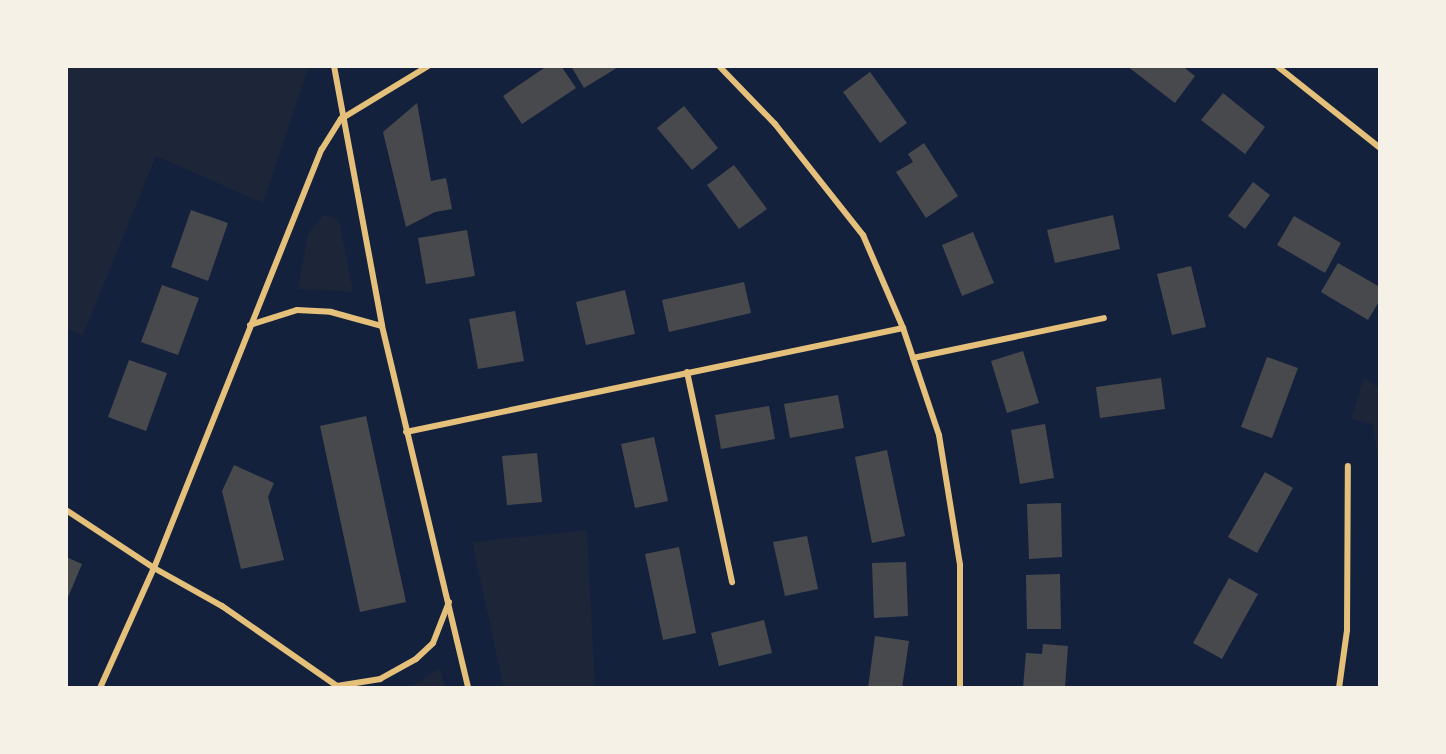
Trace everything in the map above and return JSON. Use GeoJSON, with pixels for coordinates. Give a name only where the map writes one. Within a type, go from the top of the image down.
{"type":"FeatureCollection","features":[{"type":"Feature","properties":{"kind":"street"},"geometry":{"type":"LineString","coordinates":[[334,66],[342,120],[382,326],[468,688]]}},
{"type":"Feature","properties":{"kind":"street"},"geometry":{"type":"LineString","coordinates":[[100,688],[154,568],[322,149],[342,120],[428,66]]}},
{"type":"Feature","properties":{"kind":"street"},"geometry":{"type":"LineString","coordinates":[[719,66],[775,124],[863,235],[903,328],[939,435],[960,565],[960,688]]}},
{"type":"Feature","properties":{"kind":"street"},"geometry":{"type":"LineString","coordinates":[[1277,66],[1380,148]]}},
{"type":"Feature","properties":{"kind":"street"},"geometry":{"type":"LineString","coordinates":[[250,325],[297,310],[331,312],[382,326]]}},
{"type":"Feature","properties":{"kind":"street"},"geometry":{"type":"LineString","coordinates":[[913,358],[1104,318]]}},
{"type":"Feature","properties":{"kind":"street"},"geometry":{"type":"LineString","coordinates":[[406,432],[903,328]]}},
{"type":"Feature","properties":{"kind":"street"},"geometry":{"type":"LineString","coordinates":[[687,372],[732,582]]}},
{"type":"Feature","properties":{"kind":"street"},"geometry":{"type":"LineString","coordinates":[[1339,688],[1347,630],[1348,466]]}},
{"type":"Feature","properties":{"kind":"street"},"geometry":{"type":"LineString","coordinates":[[66,510],[154,568],[222,606],[338,687],[380,679],[416,659],[434,643],[449,602]]}},
{"type":"Feature","properties":{"kind":"shaded area"},"geometry":{"type":"Polygon","coordinates":[[[66,66],[309,66],[263,203],[156,156],[83,335],[66,329],[66,66]]]}},
{"type":"Feature","properties":{"kind":"shaded area"},"geometry":{"type":"Polygon","coordinates":[[[323,215],[339,220],[353,292],[298,289],[308,234],[323,215]]]}},
{"type":"Feature","properties":{"kind":"shaded area"},"geometry":{"type":"Polygon","coordinates":[[[1364,377],[1380,389],[1380,477],[1373,424],[1351,419],[1364,377]]]}},
{"type":"Feature","properties":{"kind":"shaded area"},"geometry":{"type":"Polygon","coordinates":[[[587,530],[595,688],[504,688],[472,542],[587,530]]]}},
{"type":"Feature","properties":{"kind":"shaded area"},"geometry":{"type":"Polygon","coordinates":[[[440,668],[445,688],[409,688],[440,668]]]}},
{"type":"Feature","properties":{"kind":"building"},"geometry":{"type":"Polygon","coordinates":[[[547,66],[561,66],[576,88],[522,124],[503,96],[547,66]]]}},
{"type":"Feature","properties":{"kind":"building"},"geometry":{"type":"Polygon","coordinates":[[[571,66],[620,66],[584,88],[571,66]]]}},
{"type":"Feature","properties":{"kind":"building"},"geometry":{"type":"Polygon","coordinates":[[[1127,66],[1182,66],[1195,76],[1175,103],[1127,66]]]}},
{"type":"Feature","properties":{"kind":"building"},"geometry":{"type":"Polygon","coordinates":[[[870,72],[907,123],[880,143],[843,92],[870,72]]]}},
{"type":"Feature","properties":{"kind":"building"},"geometry":{"type":"Polygon","coordinates":[[[1223,93],[1265,127],[1245,154],[1201,120],[1223,93]]]}},
{"type":"Feature","properties":{"kind":"building"},"geometry":{"type":"Polygon","coordinates":[[[417,103],[431,181],[446,178],[452,209],[435,212],[406,227],[383,132],[417,103]]]}},
{"type":"Feature","properties":{"kind":"building"},"geometry":{"type":"Polygon","coordinates":[[[684,106],[718,148],[692,170],[657,128],[684,106]]]}},
{"type":"Feature","properties":{"kind":"building"},"geometry":{"type":"Polygon","coordinates":[[[924,143],[958,196],[926,218],[896,172],[913,162],[908,154],[924,143]]]}},
{"type":"Feature","properties":{"kind":"building"},"geometry":{"type":"Polygon","coordinates":[[[734,165],[767,209],[739,229],[707,185],[734,165]]]}},
{"type":"Feature","properties":{"kind":"building"},"geometry":{"type":"Polygon","coordinates":[[[1253,182],[1270,195],[1245,229],[1228,216],[1253,182]]]}},
{"type":"Feature","properties":{"kind":"building"},"geometry":{"type":"Polygon","coordinates":[[[191,210],[228,223],[208,281],[171,267],[191,210]]]}},
{"type":"Feature","properties":{"kind":"building"},"geometry":{"type":"Polygon","coordinates":[[[1113,215],[1120,249],[1055,263],[1047,230],[1113,215]]]}},
{"type":"Feature","properties":{"kind":"building"},"geometry":{"type":"Polygon","coordinates":[[[1294,216],[1341,243],[1325,273],[1277,245],[1294,216]]]}},
{"type":"Feature","properties":{"kind":"building"},"geometry":{"type":"Polygon","coordinates":[[[467,230],[475,276],[426,284],[418,238],[467,230]]]}},
{"type":"Feature","properties":{"kind":"building"},"geometry":{"type":"Polygon","coordinates":[[[973,232],[994,283],[962,296],[942,245],[973,232]]]}},
{"type":"Feature","properties":{"kind":"building"},"geometry":{"type":"Polygon","coordinates":[[[1338,263],[1380,287],[1380,300],[1368,320],[1321,292],[1338,263]]]}},
{"type":"Feature","properties":{"kind":"building"},"geometry":{"type":"Polygon","coordinates":[[[1191,266],[1206,327],[1172,335],[1157,274],[1191,266]]]}},
{"type":"Feature","properties":{"kind":"building"},"geometry":{"type":"Polygon","coordinates":[[[744,282],[751,313],[669,332],[662,300],[744,282]]]}},
{"type":"Feature","properties":{"kind":"building"},"geometry":{"type":"Polygon","coordinates":[[[162,285],[199,298],[178,355],[141,342],[162,285]]]}},
{"type":"Feature","properties":{"kind":"building"},"geometry":{"type":"Polygon","coordinates":[[[625,290],[635,334],[586,345],[576,302],[625,290]]]}},
{"type":"Feature","properties":{"kind":"building"},"geometry":{"type":"Polygon","coordinates":[[[515,311],[524,361],[478,369],[469,319],[515,311]]]}},
{"type":"Feature","properties":{"kind":"building"},"geometry":{"type":"Polygon","coordinates":[[[1023,351],[1039,403],[1007,413],[991,361],[1023,351]]]}},
{"type":"Feature","properties":{"kind":"building"},"geometry":{"type":"Polygon","coordinates":[[[1267,357],[1298,368],[1272,438],[1241,427],[1267,357]]]}},
{"type":"Feature","properties":{"kind":"building"},"geometry":{"type":"Polygon","coordinates":[[[129,360],[167,373],[146,431],[108,417],[129,360]]]}},
{"type":"Feature","properties":{"kind":"building"},"geometry":{"type":"Polygon","coordinates":[[[1161,378],[1165,409],[1100,418],[1096,387],[1161,378]]]}},
{"type":"Feature","properties":{"kind":"building"},"geometry":{"type":"Polygon","coordinates":[[[838,395],[844,428],[790,438],[784,404],[838,395]]]}},
{"type":"Feature","properties":{"kind":"building"},"geometry":{"type":"Polygon","coordinates":[[[769,406],[775,439],[721,449],[715,415],[769,406]]]}},
{"type":"Feature","properties":{"kind":"building"},"geometry":{"type":"Polygon","coordinates":[[[366,416],[406,602],[360,612],[320,426],[366,416]]]}},
{"type":"Feature","properties":{"kind":"building"},"geometry":{"type":"Polygon","coordinates":[[[1045,424],[1054,478],[1020,484],[1011,430],[1045,424]]]}},
{"type":"Feature","properties":{"kind":"building"},"geometry":{"type":"Polygon","coordinates":[[[654,437],[668,501],[635,508],[621,444],[654,437]]]}},
{"type":"Feature","properties":{"kind":"building"},"geometry":{"type":"Polygon","coordinates":[[[887,450],[905,536],[872,543],[855,457],[887,450]]]}},
{"type":"Feature","properties":{"kind":"building"},"geometry":{"type":"Polygon","coordinates":[[[537,453],[542,502],[507,505],[502,456],[537,453]]]}},
{"type":"Feature","properties":{"kind":"building"},"geometry":{"type":"Polygon","coordinates":[[[234,465],[274,483],[268,497],[284,560],[241,569],[222,491],[234,465]]]}},
{"type":"Feature","properties":{"kind":"building"},"geometry":{"type":"Polygon","coordinates":[[[1265,472],[1293,488],[1257,553],[1228,537],[1265,472]]]}},
{"type":"Feature","properties":{"kind":"building"},"geometry":{"type":"Polygon","coordinates":[[[1061,503],[1062,557],[1029,559],[1027,504],[1061,503]]]}},
{"type":"Feature","properties":{"kind":"building"},"geometry":{"type":"Polygon","coordinates":[[[807,536],[818,589],[785,596],[773,542],[807,536]]]}},
{"type":"Feature","properties":{"kind":"building"},"geometry":{"type":"Polygon","coordinates":[[[679,547],[696,633],[663,640],[645,554],[679,547]]]}},
{"type":"Feature","properties":{"kind":"building"},"geometry":{"type":"Polygon","coordinates":[[[66,557],[82,564],[66,602],[66,557]]]}},
{"type":"Feature","properties":{"kind":"building"},"geometry":{"type":"Polygon","coordinates":[[[906,562],[908,616],[874,618],[872,563],[906,562]]]}},
{"type":"Feature","properties":{"kind":"building"},"geometry":{"type":"Polygon","coordinates":[[[1060,574],[1061,629],[1027,629],[1026,575],[1060,574]]]}},
{"type":"Feature","properties":{"kind":"building"},"geometry":{"type":"Polygon","coordinates":[[[1229,578],[1258,594],[1222,659],[1193,643],[1229,578]]]}},
{"type":"Feature","properties":{"kind":"building"},"geometry":{"type":"Polygon","coordinates":[[[764,620],[772,653],[719,666],[711,633],[764,620]]]}},
{"type":"Feature","properties":{"kind":"building"},"geometry":{"type":"Polygon","coordinates":[[[875,636],[909,641],[902,688],[868,688],[875,636]]]}},
{"type":"Feature","properties":{"kind":"building"},"geometry":{"type":"Polygon","coordinates":[[[1043,644],[1068,646],[1065,688],[1023,688],[1026,653],[1042,654],[1043,644]]]}}]}
